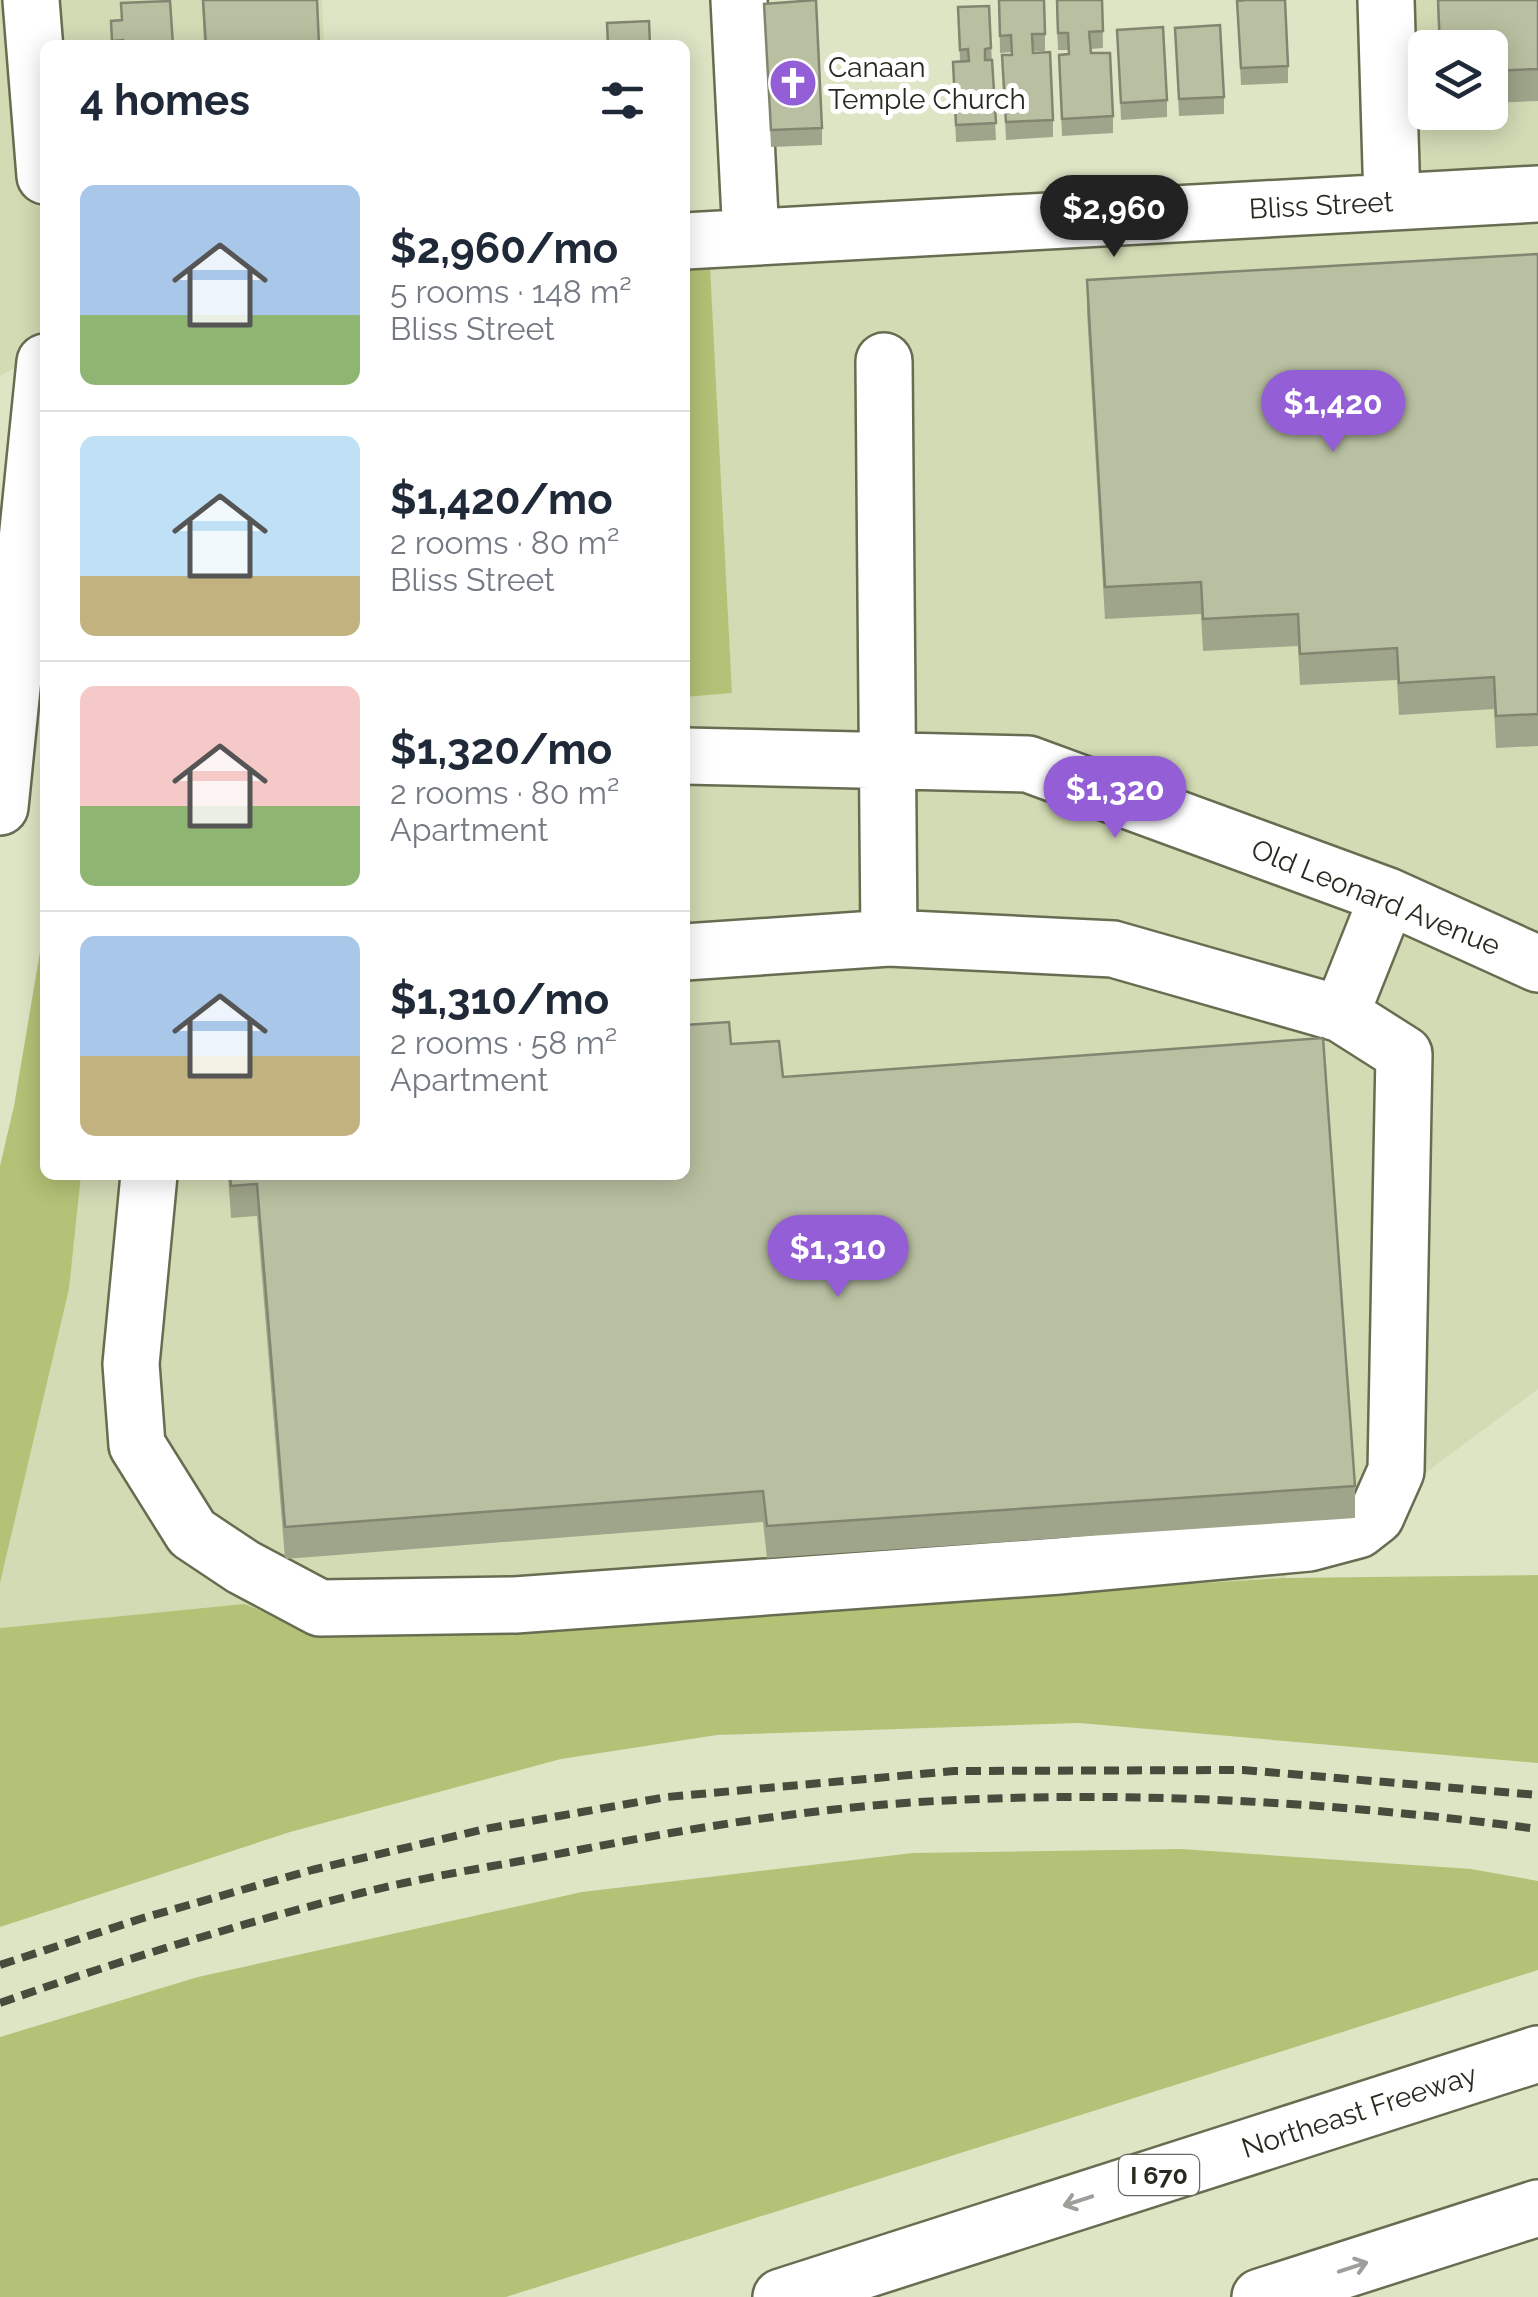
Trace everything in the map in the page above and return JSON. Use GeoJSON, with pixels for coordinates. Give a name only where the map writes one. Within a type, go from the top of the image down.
{"type":"FeatureCollection","features":[{"type":"Feature","properties":{"kind":"main road"},"geometry":{"type":"LineString","coordinates":[[739,0],[750,237]]}},
{"type":"Feature","properties":{"kind":"main road"},"geometry":{"type":"LineString","coordinates":[[1386,0],[1392,201]]}},
{"type":"Feature","properties":{"kind":"main road"},"geometry":{"type":"LineString","coordinates":[[21,16],[40,143]]}},
{"type":"Feature","properties":{"kind":"main road","name":"Bliss Street"},"geometry":{"type":"LineString","coordinates":[[690,240],[1538,194]]}},
{"type":"Feature","properties":{"kind":"main road"},"geometry":{"type":"LineString","coordinates":[[884,361],[889,938]]}},
{"type":"Feature","properties":{"kind":"main road"},"geometry":{"type":"LineString","coordinates":[[40,411],[0,805],[40,801]]}},
{"type":"Feature","properties":{"kind":"main road","name":"Old Leonard Avenue"},"geometry":{"type":"LineString","coordinates":[[690,756],[1028,764],[1388,896],[1538,964]]}},
{"type":"Feature","properties":{"kind":"main road"},"geometry":{"type":"LineString","coordinates":[[1340,1014],[1388,896]]}},
{"type":"Feature","properties":{"kind":"main road"},"geometry":{"type":"LineString","coordinates":[[149,1180],[131,1364],[138,1445],[192,1534],[243,1567],[320,1608],[534,1603],[1059,1566],[1310,1543],[1358,1530],[1376,1516],[1396,1471],[1404,1054],[1340,1014],[1113,949],[889,938],[690,952]]}},
{"type":"Feature","properties":{"kind":"main road","name":"Northeast Freeway"},"geometry":{"type":"LineString","coordinates":[[781,2297],[1538,2054]]}},
{"type":"Feature","properties":{"kind":"main road"},"geometry":{"type":"LineString","coordinates":[[1260,2297],[1538,2208]]}},
{"type":"Feature","properties":{"kind":"shaded area"},"geometry":{"type":"Polygon","coordinates":[[[0,0],[322,0],[324,40],[40,40],[40,355],[0,376],[0,0]]]}},
{"type":"Feature","properties":{"kind":"shaded area"},"geometry":{"type":"Polygon","coordinates":[[[1388,0],[1538,0],[1538,1389],[1284,1578],[333,1637],[244,1604],[0,1628],[0,1583],[69,1289],[80,1180],[690,1180],[690,697],[732,693],[708,237],[1397,205],[1388,0]]]}},
{"type":"Feature","properties":{"kind":"green space"},"geometry":{"type":"Polygon","coordinates":[[[710,267],[732,693],[690,697],[690,268],[710,267]]]}},
{"type":"Feature","properties":{"kind":"green space"},"geometry":{"type":"Polygon","coordinates":[[[40,952],[40,1180],[80,1180],[69,1289],[0,1583],[0,1166],[40,952]]]}},
{"type":"Feature","properties":{"kind":"green space"},"geometry":{"type":"Polygon","coordinates":[[[1538,1575],[1538,1763],[1079,1723],[717,1735],[561,1759],[290,1832],[0,1927],[0,1628],[244,1604],[333,1637],[1284,1578],[1538,1575]]]}},
{"type":"Feature","properties":{"kind":"green space"},"geometry":{"type":"Polygon","coordinates":[[[1181,1849],[1471,1869],[1538,1881],[1538,1970],[506,2297],[0,2297],[0,2037],[198,1977],[582,1892],[913,1853],[1181,1849]]]}},
{"type":"Feature","properties":{"kind":"building"},"geometry":{"type":"Polygon","coordinates":[[[203,0],[317,0],[319,40],[206,40],[203,0]]]}},
{"type":"Feature","properties":{"kind":"building","name":"Canaan Temple Church"},"geometry":{"type":"Polygon","coordinates":[[[816,0],[822,128],[771,130],[764,4],[816,0]]]}},
{"type":"Feature","properties":{"kind":"building"},"geometry":{"type":"Polygon","coordinates":[[[999,0],[1044,0],[1045,34],[1032,34],[1033,53],[1050,52],[1053,120],[1006,122],[1002,55],[1012,55],[1011,35],[1000,36],[999,0]]]}},
{"type":"Feature","properties":{"kind":"building"},"geometry":{"type":"Polygon","coordinates":[[[1057,0],[1102,0],[1103,31],[1089,32],[1091,53],[1110,53],[1113,116],[1062,119],[1059,55],[1069,54],[1068,33],[1058,33],[1057,0]]]}},
{"type":"Feature","properties":{"kind":"building"},"geometry":{"type":"Polygon","coordinates":[[[1285,0],[1288,66],[1241,68],[1237,1],[1285,0]]]}},
{"type":"Feature","properties":{"kind":"building"},"geometry":{"type":"Polygon","coordinates":[[[1438,0],[1538,0],[1538,69],[1508,70],[1508,30],[1439,30],[1438,0]]]}},
{"type":"Feature","properties":{"kind":"building"},"geometry":{"type":"Polygon","coordinates":[[[170,1],[173,40],[112,40],[111,21],[122,20],[121,3],[170,1]]]}},
{"type":"Feature","properties":{"kind":"building"},"geometry":{"type":"Polygon","coordinates":[[[989,6],[991,48],[985,49],[985,60],[992,60],[996,123],[956,125],[953,62],[969,61],[968,49],[960,50],[958,7],[989,6]]]}},
{"type":"Feature","properties":{"kind":"building"},"geometry":{"type":"Polygon","coordinates":[[[649,21],[650,40],[608,40],[607,23],[649,21]]]}},
{"type":"Feature","properties":{"kind":"building"},"geometry":{"type":"Polygon","coordinates":[[[1220,25],[1224,97],[1179,99],[1175,28],[1220,25]]]}},
{"type":"Feature","properties":{"kind":"building"},"geometry":{"type":"Polygon","coordinates":[[[1163,27],[1167,100],[1121,103],[1117,30],[1163,27]]]}},
{"type":"Feature","properties":{"kind":"building"},"geometry":{"type":"Polygon","coordinates":[[[1538,254],[1538,714],[1496,716],[1494,677],[1399,683],[1397,648],[1300,654],[1298,614],[1203,619],[1201,582],[1105,587],[1087,280],[1538,254]]]}},
{"type":"Feature","properties":{"kind":"building"},"geometry":{"type":"Polygon","coordinates":[[[729,1022],[731,1044],[779,1041],[783,1077],[1323,1038],[1355,1486],[767,1526],[763,1491],[285,1527],[257,1184],[231,1186],[230,1180],[690,1180],[690,1025],[729,1022]]]}},
{"type":"Feature","properties":{"kind":"railway"},"geometry":{"type":"LineString","coordinates":[[0,1965],[143,1918],[312,1870],[485,1829],[667,1797],[954,1771],[1243,1770],[1538,1795]]}},
{"type":"Feature","properties":{"kind":"railway"},"geometry":{"type":"LineString","coordinates":[[0,2003],[179,1944],[385,1887],[735,1822],[827,1810],[997,1798],[1229,1800],[1538,1829]]}},
{"type":"Feature","properties":{"kind":"place","name":"Canaan Temple Church"},"geometry":{"type":"Point","coordinates":[793,83]}}]}
